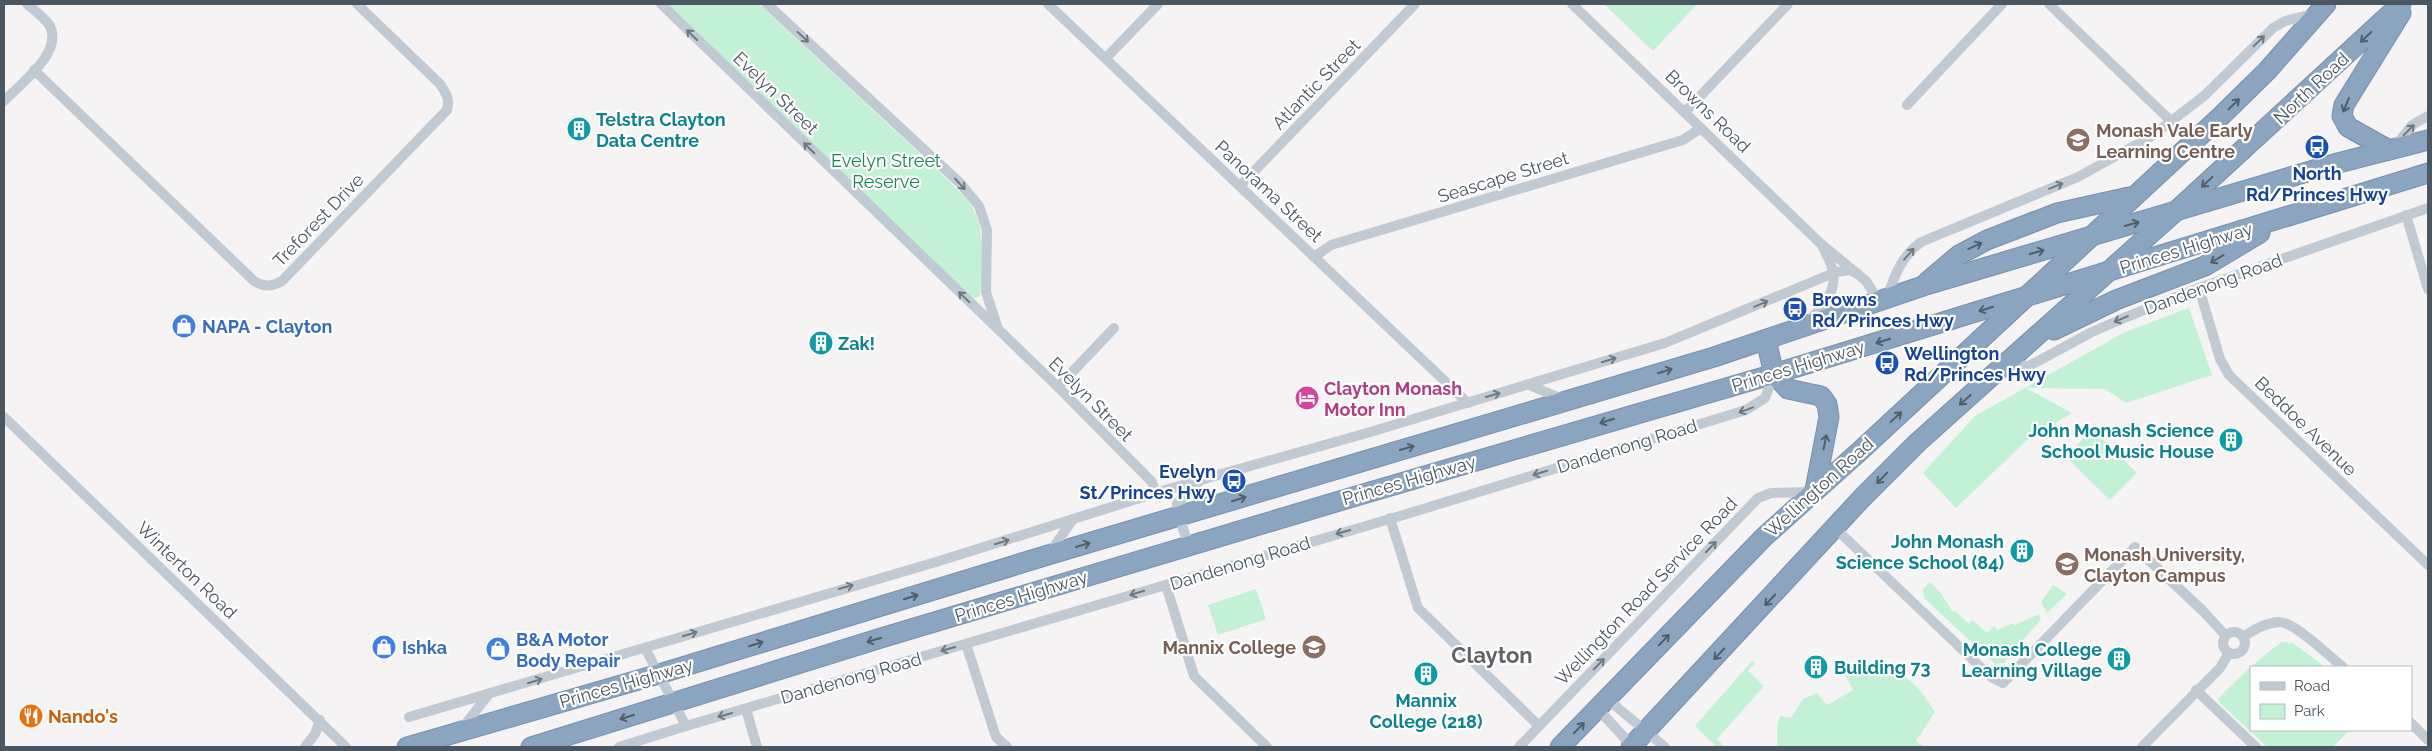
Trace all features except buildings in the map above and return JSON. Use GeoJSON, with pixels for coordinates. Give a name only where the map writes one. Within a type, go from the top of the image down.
{"type":"FeatureCollection","features":[{"type":"Feature","properties":{"kind":"highway","name":"North Road"},"geometry":{"type":"LineString","coordinates":[[2108,272],[2401,4]]}},
{"type":"Feature","properties":{"kind":"highway"},"geometry":{"type":"LineString","coordinates":[[2391,149],[2348,127],[2342,116],[2344,105],[2407,4]]}},
{"type":"Feature","properties":{"kind":"highway"},"geometry":{"type":"LineString","coordinates":[[2088,237],[2245,93],[2322,8]]}},
{"type":"Feature","properties":{"kind":"highway"},"geometry":{"type":"LineString","coordinates":[[1883,298],[2176,211],[2428,140]]}},
{"type":"Feature","properties":{"kind":"highway"},"geometry":{"type":"LineString","coordinates":[[2028,344],[2101,306],[2204,266],[2289,216],[2428,173]]}},
{"type":"Feature","properties":{"kind":"highway"},"geometry":{"type":"LineString","coordinates":[[1923,286],[1959,255],[1987,240],[2057,213],[2133,196]]}},
{"type":"Feature","properties":{"kind":"highway","name":"Princes Highway"},"geometry":{"type":"LineString","coordinates":[[531,747],[673,702],[1189,546],[1645,410],[1774,374],[2289,216]]}},
{"type":"Feature","properties":{"kind":"highway","name":"Wellington Road"},"geometry":{"type":"LineString","coordinates":[[1560,747],[1748,553],[1860,451],[2088,237]]}},
{"type":"Feature","properties":{"kind":"highway","name":"Wellington Road"},"geometry":{"type":"LineString","coordinates":[[1632,747],[1835,528],[1917,443],[2108,272]]}},
{"type":"Feature","properties":{"kind":"highway","name":"Princes Highway"},"geometry":{"type":"LineString","coordinates":[[407,747],[659,674],[1048,555],[1568,401],[1766,340],[1883,298]]}},
{"type":"Feature","properties":{"kind":"highway"},"geometry":{"type":"LineString","coordinates":[[1766,340],[1774,374],[1788,389],[1816,394],[1828,404],[1829,417],[1814,491]]}},
{"type":"Feature","properties":{"kind":"street"},"geometry":{"type":"LineString","coordinates":[[4,101],[50,54],[54,40],[49,25],[27,4]]}},
{"type":"Feature","properties":{"kind":"street","name":"Treforest Drive"},"geometry":{"type":"LineString","coordinates":[[34,70],[254,281],[262,285],[273,286],[282,281],[447,110],[449,104],[440,84],[357,4]]}},
{"type":"Feature","properties":{"kind":"street","name":"Evelyn Street"},"geometry":{"type":"LineString","coordinates":[[661,4],[1058,387],[1152,482],[1155,493]]}},
{"type":"Feature","properties":{"kind":"street","name":"Evelyn Street"},"geometry":{"type":"LineString","coordinates":[[767,4],[960,183],[979,206],[987,230],[986,292],[999,331]]}},
{"type":"Feature","properties":{"kind":"street","name":"Panorama Street"},"geometry":{"type":"LineString","coordinates":[[1048,4],[1468,403]]}},
{"type":"Feature","properties":{"kind":"street"},"geometry":{"type":"LineString","coordinates":[[1106,58],[1158,4]]}},
{"type":"Feature","properties":{"kind":"street","name":"Atlantic Street"},"geometry":{"type":"LineString","coordinates":[[1240,186],[1415,4]]}},
{"type":"Feature","properties":{"kind":"street","name":"Browns Road"},"geometry":{"type":"LineString","coordinates":[[1572,4],[1820,243],[1858,274],[1883,298]]}},
{"type":"Feature","properties":{"kind":"street"},"geometry":{"type":"LineString","coordinates":[[1685,112],[1788,4]]}},
{"type":"Feature","properties":{"kind":"street"},"geometry":{"type":"LineString","coordinates":[[1906,105],[2002,4]]}},
{"type":"Feature","properties":{"kind":"street"},"geometry":{"type":"LineString","coordinates":[[2049,4],[2172,122]]}},
{"type":"Feature","properties":{"kind":"street"},"geometry":{"type":"LineString","coordinates":[[1883,298],[1904,260],[1921,242],[2078,177],[2120,156],[2172,122],[2204,96],[2273,28],[2285,21],[2322,8]]}},
{"type":"Feature","properties":{"kind":"street"},"geometry":{"type":"LineString","coordinates":[[2391,149],[2409,128],[2428,116]]}},
{"type":"Feature","properties":{"kind":"street","name":"Seascape Street"},"geometry":{"type":"LineString","coordinates":[[1314,257],[1332,245],[1683,140],[1701,128]]}},
{"type":"Feature","properties":{"kind":"street","name":"Dandenong Road"},"geometry":{"type":"LineString","coordinates":[[2002,366],[2027,367],[2092,332],[2199,288],[2428,208]]}},
{"type":"Feature","properties":{"kind":"street"},"geometry":{"type":"LineString","coordinates":[[2406,215],[2428,289]]}},
{"type":"Feature","properties":{"kind":"street","name":"Browns Road"},"geometry":{"type":"LineString","coordinates":[[1820,243],[1834,272]]}},
{"type":"Feature","properties":{"kind":"street"},"geometry":{"type":"LineString","coordinates":[[409,717],[645,648],[1155,493],[1529,385],[1692,334],[1834,272],[1848,270],[1858,274]]}},
{"type":"Feature","properties":{"kind":"street"},"geometry":{"type":"LineString","coordinates":[[1804,326],[1830,296],[1834,272]]}},
{"type":"Feature","properties":{"kind":"street","name":"Beddoe Avenue"},"geometry":{"type":"LineString","coordinates":[[2199,288],[2220,359],[2229,375],[2428,565]]}},
{"type":"Feature","properties":{"kind":"street"},"geometry":{"type":"LineString","coordinates":[[1058,387],[1114,328]]}},
{"type":"Feature","properties":{"kind":"street","name":"Dandenong Road"},"geometry":{"type":"LineString","coordinates":[[619,747],[1390,518],[1751,408],[1767,395],[1774,374]]}},
{"type":"Feature","properties":{"kind":"street"},"geometry":{"type":"LineString","coordinates":[[1529,385],[1568,401]]}},
{"type":"Feature","properties":{"kind":"street","name":"Winterton Road"},"geometry":{"type":"LineString","coordinates":[[4,417],[346,747]]}},
{"type":"Feature","properties":{"kind":"street"},"geometry":{"type":"LineString","coordinates":[[1179,517],[1179,501],[1202,480]]}},
{"type":"Feature","properties":{"kind":"street","name":"Wellington Road Service Road"},"geometry":{"type":"LineString","coordinates":[[1519,747],[1758,498],[1771,493],[1814,491]]}},
{"type":"Feature","properties":{"kind":"street","name":"Dandenong Road"},"geometry":{"type":"LineString","coordinates":[[1179,517],[1189,546]]}},
{"type":"Feature","properties":{"kind":"street"},"geometry":{"type":"LineString","coordinates":[[1390,518],[1418,608],[1539,726]]}},
{"type":"Feature","properties":{"kind":"street"},"geometry":{"type":"LineString","coordinates":[[1048,555],[1073,519]]}},
{"type":"Feature","properties":{"kind":"street"},"geometry":{"type":"LineString","coordinates":[[1835,528],[1991,677],[2003,683],[2136,547],[2226,635]]}},
{"type":"Feature","properties":{"kind":"street"},"geometry":{"type":"LineString","coordinates":[[1166,585],[1194,676],[1267,747]]}},
{"type":"Feature","properties":{"kind":"street"},"geometry":{"type":"LineString","coordinates":[[2243,636],[2262,625],[2282,622],[2294,628],[2342,666]]}},
{"type":"Feature","properties":{"kind":"street"},"geometry":{"type":"LineString","coordinates":[[2234,632],[2243,636],[2245,642],[2242,650],[2236,654],[2229,653],[2222,643],[2226,635],[2234,632]]}},
{"type":"Feature","properties":{"kind":"street"},"geometry":{"type":"LineString","coordinates":[[966,644],[996,737],[1007,747]]}},
{"type":"Feature","properties":{"kind":"street"},"geometry":{"type":"LineString","coordinates":[[645,648],[686,726]]}},
{"type":"Feature","properties":{"kind":"street"},"geometry":{"type":"LineString","coordinates":[[2142,747],[2196,690],[2220,668],[2229,653]]}},
{"type":"Feature","properties":{"kind":"street"},"geometry":{"type":"LineString","coordinates":[[2196,690],[2256,747]]}},
{"type":"Feature","properties":{"kind":"street"},"geometry":{"type":"LineString","coordinates":[[461,730],[488,695]]}},
{"type":"Feature","properties":{"kind":"street"},"geometry":{"type":"LineString","coordinates":[[1603,704],[1665,747]]}},
{"type":"Feature","properties":{"kind":"street"},"geometry":{"type":"LineString","coordinates":[[1603,704],[1632,747]]}},
{"type":"Feature","properties":{"kind":"street"},"geometry":{"type":"LineString","coordinates":[[746,709],[757,747]]}},
{"type":"Feature","properties":{"kind":"street"},"geometry":{"type":"LineString","coordinates":[[305,747],[315,734],[320,720]]}},
{"type":"Feature","properties":{"kind":"street"},"geometry":{"type":"LineString","coordinates":[[2412,724],[2428,740]]}},
{"type":"Feature","properties":{"kind":"green space","name":"Evelyn Street Reserve"},"geometry":{"type":"Polygon","coordinates":[[[665,4],[759,4],[948,180],[970,203],[980,227],[982,262],[980,296],[972,299],[665,4]]]}},
{"type":"Feature","properties":{"kind":"green space"},"geometry":{"type":"Polygon","coordinates":[[[1604,4],[1697,4],[1653,51],[1604,4]]]}},
{"type":"Feature","properties":{"kind":"green space"},"geometry":{"type":"Polygon","coordinates":[[[2189,308],[2212,375],[2126,403],[2105,389],[2026,388],[2072,413],[2026,441],[1956,508],[1923,473],[1975,416],[2125,332],[2189,308]]]}},
{"type":"Feature","properties":{"kind":"green space"},"geometry":{"type":"Polygon","coordinates":[[[2092,429],[2137,473],[2110,500],[2066,457],[2092,429]]]}},
{"type":"Feature","properties":{"kind":"green space"},"geometry":{"type":"Polygon","coordinates":[[[1930,582],[1940,592],[1953,612],[1955,611],[1969,624],[1973,620],[1987,633],[1994,626],[1997,630],[2014,623],[2015,625],[2039,614],[2041,619],[2004,663],[1995,664],[1924,598],[1923,589],[1930,582]]]}},
{"type":"Feature","properties":{"kind":"green space"},"geometry":{"type":"Polygon","coordinates":[[[2053,585],[2067,594],[2047,613],[2041,602],[2053,585]]]}},
{"type":"Feature","properties":{"kind":"green space"},"geometry":{"type":"Polygon","coordinates":[[[1256,589],[1266,619],[1218,635],[1208,605],[1256,589]]]}},
{"type":"Feature","properties":{"kind":"green space"},"geometry":{"type":"Polygon","coordinates":[[[2282,642],[2293,643],[2324,666],[2252,666],[2282,642]]]}},
{"type":"Feature","properties":{"kind":"green space"},"geometry":{"type":"Polygon","coordinates":[[[1752,661],[1755,663],[1748,671],[1764,686],[1717,739],[1725,747],[1717,747],[1695,726],[1752,661]]]}},
{"type":"Feature","properties":{"kind":"green space"},"geometry":{"type":"Polygon","coordinates":[[[1863,662],[1897,671],[1922,692],[1935,712],[1916,741],[1924,747],[1777,747],[1777,727],[1780,716],[1791,718],[1803,699],[1817,693],[1827,705],[1853,690],[1839,664],[1863,662]]]}},
{"type":"Feature","properties":{"kind":"green space"},"geometry":{"type":"Polygon","coordinates":[[[2250,667],[2250,731],[2349,731],[2333,747],[2267,747],[2220,703],[2218,699],[2250,667]]]}},
{"type":"Feature","properties":{"kind":"place","name":"Telstra Clayton Data Centre"},"geometry":{"type":"Point","coordinates":[579,129]}},
{"type":"Feature","properties":{"kind":"place","name":"Monash Vale Early Learning Centre"},"geometry":{"type":"Point","coordinates":[2078,140]}},
{"type":"Feature","properties":{"kind":"place","name":"North Rd/Princes Hwy"},"geometry":{"type":"Point","coordinates":[2317,147]}},
{"type":"Feature","properties":{"kind":"place","name":"Browns Rd/Princes Hwy"},"geometry":{"type":"Point","coordinates":[1795,309]}},
{"type":"Feature","properties":{"kind":"place","name":"NAPA - Clayton"},"geometry":{"type":"Point","coordinates":[184,326]}},
{"type":"Feature","properties":{"kind":"place","name":"Zak!"},"geometry":{"type":"Point","coordinates":[821,343]}},
{"type":"Feature","properties":{"kind":"place","name":"Wellington Rd/Princes Hwy"},"geometry":{"type":"Point","coordinates":[1887,363]}},
{"type":"Feature","properties":{"kind":"place","name":"Clayton Monash Motor Inn"},"geometry":{"type":"Point","coordinates":[1307,398]}},
{"type":"Feature","properties":{"kind":"place","name":"John Monash Science School Music House"},"geometry":{"type":"Point","coordinates":[2231,440]}},
{"type":"Feature","properties":{"kind":"place","name":"Evelyn St/Princes Hwy"},"geometry":{"type":"Point","coordinates":[1234,481]}},
{"type":"Feature","properties":{"kind":"place","name":"John Monash Science School (84)"},"geometry":{"type":"Point","coordinates":[2022,551]}},
{"type":"Feature","properties":{"kind":"place","name":"Monash University, Clayton Campus"},"geometry":{"type":"Point","coordinates":[2067,564]}},
{"type":"Feature","properties":{"kind":"place","name":"Ishka"},"geometry":{"type":"Point","coordinates":[384,647]}},
{"type":"Feature","properties":{"kind":"place","name":"Mannix College"},"geometry":{"type":"Point","coordinates":[1314,647]}},
{"type":"Feature","properties":{"kind":"place","name":"B&A Motor Body Repair"},"geometry":{"type":"Point","coordinates":[498,649]}},
{"type":"Feature","properties":{"kind":"place","name":"Monash College Learning Village"},"geometry":{"type":"Point","coordinates":[2119,659]}},
{"type":"Feature","properties":{"kind":"place","name":"Building 73"},"geometry":{"type":"Point","coordinates":[1816,667]}},
{"type":"Feature","properties":{"kind":"place","name":"Mannix College (218)"},"geometry":{"type":"Point","coordinates":[1426,674]}},
{"type":"Feature","properties":{"kind":"place","name":"Nando's"},"geometry":{"type":"Point","coordinates":[31,716]}},
{"type":"Feature","properties":{"kind":"district","name":"Clayton"},"geometry":{"type":"Point","coordinates":[1492,655]}}]}
